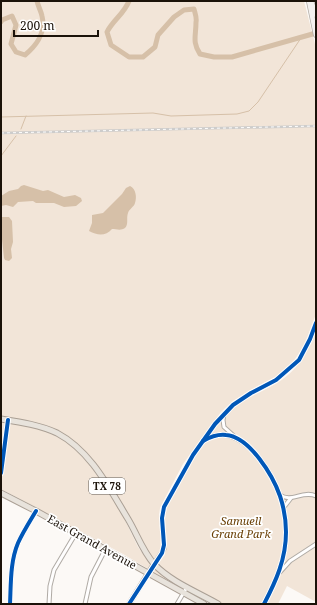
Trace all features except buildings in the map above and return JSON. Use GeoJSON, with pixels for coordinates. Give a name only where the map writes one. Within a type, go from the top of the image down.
{"type":"FeatureCollection","features":[{"type":"Feature","properties":{"kind":"main road"},"geometry":{"type":"LineString","coordinates":[[310,1],[314,16],[316,35]]}},
{"type":"Feature","properties":{"kind":"main road","name":"East Grand Avenue"},"geometry":{"type":"LineString","coordinates":[[1,419],[30,424],[51,431],[62,436],[80,449],[98,471],[128,520],[141,546],[154,564],[173,579],[218,604]]}},
{"type":"Feature","properties":{"kind":"main road","name":"East Grand Avenue"},"geometry":{"type":"LineString","coordinates":[[1,493],[204,604]]}},
{"type":"Feature","properties":{"kind":"street"},"geometry":{"type":"LineString","coordinates":[[129,604],[164,549],[162,518],[164,507],[178,480],[202,441],[225,412],[242,398],[276,380],[293,366],[304,351],[316,323]]}},
{"type":"Feature","properties":{"kind":"street"},"geometry":{"type":"LineString","coordinates":[[225,412],[223,420],[224,427],[249,448],[263,464],[271,475],[280,495],[283,508],[286,531],[283,557],[279,573],[264,604]]}},
{"type":"Feature","properties":{"kind":"street"},"geometry":{"type":"LineString","coordinates":[[1,473],[8,420]]}},
{"type":"Feature","properties":{"kind":"street"},"geometry":{"type":"LineString","coordinates":[[202,441],[219,435],[229,435],[238,439]]}},
{"type":"Feature","properties":{"kind":"street"},"geometry":{"type":"LineString","coordinates":[[280,495],[291,498],[308,494],[316,496]]}},
{"type":"Feature","properties":{"kind":"street"},"geometry":{"type":"LineString","coordinates":[[283,508],[291,498]]}},
{"type":"Feature","properties":{"kind":"street"},"geometry":{"type":"LineString","coordinates":[[10,604],[12,567],[15,550],[22,534],[36,511]]}},
{"type":"Feature","properties":{"kind":"street"},"geometry":{"type":"LineString","coordinates":[[49,604],[50,586],[54,570],[76,533]]}},
{"type":"Feature","properties":{"kind":"street"},"geometry":{"type":"LineString","coordinates":[[279,573],[290,561],[316,544]]}},
{"type":"Feature","properties":{"kind":"street"},"geometry":{"type":"LineString","coordinates":[[85,604],[91,578],[105,550]]}},
{"type":"Feature","properties":{"kind":"street"},"geometry":{"type":"LineString","coordinates":[[283,557],[290,561]]}},
{"type":"Feature","properties":{"kind":"street"},"geometry":{"type":"LineString","coordinates":[[177,604],[187,587]]}},
{"type":"Feature","properties":{"kind":"green space","name":"Samuell Grand Park"},"geometry":{"type":"Polygon","coordinates":[[[1,1],[304,1],[316,48],[316,314],[304,346],[293,362],[277,376],[233,401],[221,412],[183,464],[160,508],[161,549],[155,559],[158,562],[161,557],[164,556],[167,545],[165,519],[167,506],[187,468],[203,444],[221,421],[236,406],[283,379],[295,368],[305,354],[316,330],[316,602],[287,586],[278,604],[223,604],[175,577],[172,583],[123,554],[1,489],[1,421],[35,427],[51,432],[71,444],[88,462],[121,512],[138,547],[150,563],[148,553],[91,459],[81,448],[61,433],[50,428],[28,421],[1,416],[1,1]]]}},
{"type":"Feature","properties":{"kind":"shaded area"},"geometry":{"type":"Polygon","coordinates":[[[24,185],[43,191],[48,190],[64,197],[75,195],[81,198],[82,201],[76,206],[64,207],[54,203],[36,203],[33,201],[18,202],[13,207],[6,205],[1,206],[1,196],[24,185]]]}},
{"type":"Feature","properties":{"kind":"shaded area"},"geometry":{"type":"Polygon","coordinates":[[[130,186],[136,193],[136,198],[134,204],[129,210],[127,225],[125,228],[120,230],[112,229],[104,234],[96,234],[89,231],[92,223],[92,215],[103,213],[126,188],[130,186]]]}},
{"type":"Feature","properties":{"kind":"shaded area"},"geometry":{"type":"Polygon","coordinates":[[[1,217],[9,217],[12,221],[12,258],[9,261],[5,260],[4,258],[1,217]]]}},
{"type":"Feature","properties":{"kind":"waterway"},"geometry":{"type":"LineString","coordinates":[[1,22],[2,20],[12,16],[16,25],[11,44],[16,52],[25,55],[37,43],[42,33],[42,14],[37,1]]}},
{"type":"Feature","properties":{"kind":"waterway"},"geometry":{"type":"LineString","coordinates":[[129,1],[127,6],[107,32],[111,45],[129,57],[143,57],[155,47],[158,35],[174,17],[184,10],[194,9],[196,19],[195,42],[200,54],[214,57],[232,57],[316,33]]}},
{"type":"Feature","properties":{"kind":"waterway"},"geometry":{"type":"LineString","coordinates":[[1,117],[153,113],[171,116],[237,114],[249,111],[258,102],[301,38]]}},
{"type":"Feature","properties":{"kind":"waterway"},"geometry":{"type":"LineString","coordinates":[[21,129],[26,116]]}},
{"type":"Feature","properties":{"kind":"waterway"},"geometry":{"type":"LineString","coordinates":[[1,156],[16,136]]}},
{"type":"Feature","properties":{"kind":"railway"},"geometry":{"type":"LineString","coordinates":[[1,133],[316,126]]}},
{"type":"Feature","properties":{"kind":"cycle path"},"geometry":{"type":"LineString","coordinates":[[129,604],[162,553],[164,545],[162,518],[164,507],[193,455],[215,424],[233,405],[251,393],[276,380],[299,360],[310,339],[316,323]]}},
{"type":"Feature","properties":{"kind":"cycle path"},"geometry":{"type":"LineString","coordinates":[[1,473],[8,420]]}},
{"type":"Feature","properties":{"kind":"cycle path"},"geometry":{"type":"LineString","coordinates":[[203,441],[214,436],[226,435],[235,437],[244,443],[252,450],[266,468],[280,496],[286,523],[286,542],[282,561],[276,578],[264,604]]}},
{"type":"Feature","properties":{"kind":"cycle path"},"geometry":{"type":"LineString","coordinates":[[10,604],[11,573],[15,550],[36,511]]}}]}
